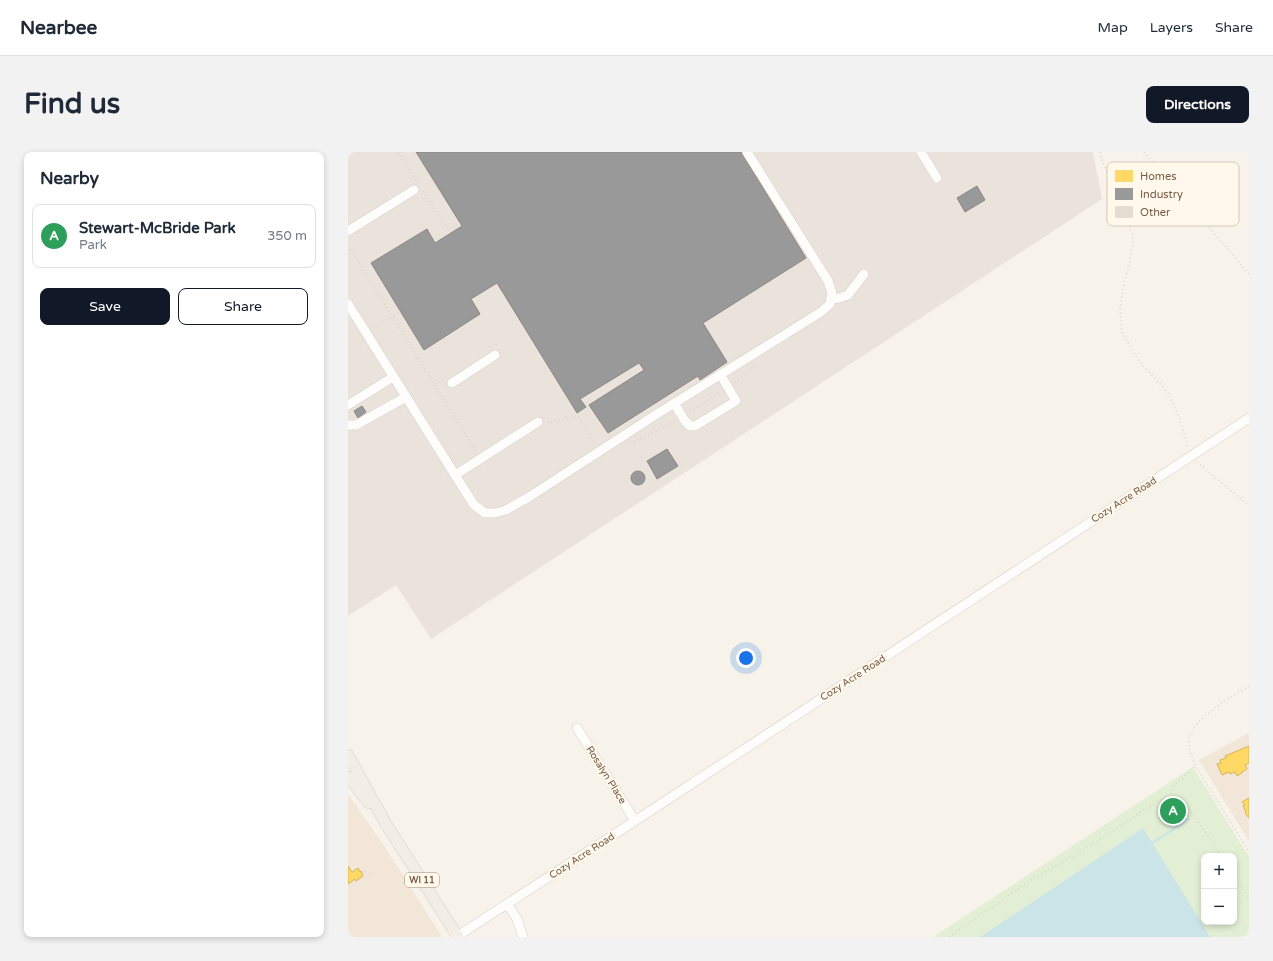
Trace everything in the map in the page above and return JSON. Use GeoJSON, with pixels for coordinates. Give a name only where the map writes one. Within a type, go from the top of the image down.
{"type":"FeatureCollection","features":[{"type":"Feature","properties":{"kind":"main road","name":"WI 11"},"geometry":{"type":"LineString","coordinates":[[348,755],[353,777],[386,824],[457,937]]}},
{"type":"Feature","properties":{"kind":"street"},"geometry":{"type":"LineString","coordinates":[[348,304],[474,505],[485,513],[495,513],[506,510],[529,497],[720,374],[821,312],[830,304],[832,293],[828,281],[747,152]]}},
{"type":"Feature","properties":{"kind":"street"},"geometry":{"type":"LineString","coordinates":[[921,152],[937,178]]}},
{"type":"Feature","properties":{"kind":"street"},"geometry":{"type":"LineString","coordinates":[[348,231],[414,190]]}},
{"type":"Feature","properties":{"kind":"street"},"geometry":{"type":"LineString","coordinates":[[832,299],[848,295],[864,274]]}},
{"type":"Feature","properties":{"kind":"street"},"geometry":{"type":"LineString","coordinates":[[452,382],[495,355]]}},
{"type":"Feature","properties":{"kind":"street"},"geometry":{"type":"LineString","coordinates":[[674,403],[685,421],[690,426],[695,426],[736,401],[720,374]]}},
{"type":"Feature","properties":{"kind":"street"},"geometry":{"type":"LineString","coordinates":[[348,405],[394,378]]}},
{"type":"Feature","properties":{"kind":"street"},"geometry":{"type":"LineString","coordinates":[[348,425],[356,425],[406,397]]}},
{"type":"Feature","properties":{"kind":"street","name":"Cozy Acre Road"},"geometry":{"type":"LineString","coordinates":[[457,937],[1249,418]]}},
{"type":"Feature","properties":{"kind":"street"},"geometry":{"type":"LineString","coordinates":[[455,475],[541,423]]}},
{"type":"Feature","properties":{"kind":"street","name":"Rosalyn Place"},"geometry":{"type":"LineString","coordinates":[[577,728],[635,821]]}},
{"type":"Feature","properties":{"kind":"street"},"geometry":{"type":"LineString","coordinates":[[507,904],[517,919],[522,937]]}},
{"type":"Feature","properties":{"kind":"path"},"geometry":{"type":"LineString","coordinates":[[399,152],[448,230],[460,223]]}},
{"type":"Feature","properties":{"kind":"path"},"geometry":{"type":"LineString","coordinates":[[1100,152],[1107,172]]}},
{"type":"Feature","properties":{"kind":"path"},"geometry":{"type":"LineString","coordinates":[[1144,152],[1153,162]]}},
{"type":"Feature","properties":{"kind":"path"},"geometry":{"type":"LineString","coordinates":[[1129,226],[1133,239],[1130,262],[1124,283],[1120,309],[1122,332],[1142,365],[1168,393],[1191,456],[1249,506]]}},
{"type":"Feature","properties":{"kind":"path"},"geometry":{"type":"LineString","coordinates":[[1208,226],[1249,274]]}},
{"type":"Feature","properties":{"kind":"path"},"geometry":{"type":"LineString","coordinates":[[348,246],[480,459]]}},
{"type":"Feature","properties":{"kind":"path"},"geometry":{"type":"LineString","coordinates":[[366,332],[400,312]]}},
{"type":"Feature","properties":{"kind":"path"},"geometry":{"type":"LineString","coordinates":[[627,434],[632,442],[667,426],[756,367],[750,356]]}},
{"type":"Feature","properties":{"kind":"path"},"geometry":{"type":"LineString","coordinates":[[541,423],[578,416],[599,452]]}},
{"type":"Feature","properties":{"kind":"path"},"geometry":{"type":"LineString","coordinates":[[1249,686],[1203,718],[1194,728],[1190,738],[1189,750],[1195,765],[1249,852]]}},
{"type":"Feature","properties":{"kind":"path"},"geometry":{"type":"LineString","coordinates":[[1169,798],[1173,788],[1195,765]]}},
{"type":"Feature","properties":{"kind":"path"},"geometry":{"type":"LineString","coordinates":[[949,937],[1037,876],[1074,856],[1159,801],[1169,798],[1178,800],[1190,810],[1219,853]]}},
{"type":"Feature","properties":{"kind":"path"},"geometry":{"type":"LineString","coordinates":[[362,871],[364,870],[371,876]]}},
{"type":"Feature","properties":{"kind":"path"},"geometry":{"type":"LineString","coordinates":[[1237,880],[1249,898]]}},
{"type":"Feature","properties":{"kind":"shaded area"},"geometry":{"type":"Polygon","coordinates":[[[348,152],[1093,152],[1102,199],[431,639],[396,585],[348,616],[348,152]]]}},
{"type":"Feature","properties":{"kind":"shaded area"},"geometry":{"type":"Polygon","coordinates":[[[1249,733],[1249,841],[1199,760],[1249,733]]]}},
{"type":"Feature","properties":{"kind":"shaded area"},"geometry":{"type":"Polygon","coordinates":[[[348,794],[387,850],[442,937],[348,937],[348,794]]]}},
{"type":"Feature","properties":{"kind":"green space"},"geometry":{"type":"Polygon","coordinates":[[[1193,767],[1249,857],[1249,937],[933,937],[1193,767]]]}},
{"type":"Feature","properties":{"kind":"water"},"geometry":{"type":"Polygon","coordinates":[[[1143,828],[1201,922],[1201,925],[1203,925],[1210,937],[980,937],[1143,828]]]}},
{"type":"Feature","properties":{"kind":"building: Homes"},"geometry":{"type":"Polygon","coordinates":[[[1249,746],[1249,763],[1245,765],[1247,769],[1237,776],[1235,772],[1230,774],[1229,772],[1222,775],[1217,764],[1221,763],[1220,760],[1226,758],[1225,756],[1249,746]]]}},
{"type":"Feature","properties":{"kind":"building: Homes"},"geometry":{"type":"Polygon","coordinates":[[[1249,798],[1249,818],[1245,813],[1246,812],[1243,806],[1245,805],[1242,802],[1249,798]]]}},
{"type":"Feature","properties":{"kind":"building: Homes"},"geometry":{"type":"Polygon","coordinates":[[[348,866],[352,872],[358,868],[363,876],[348,884],[348,866]]]}},
{"type":"Feature","properties":{"kind":"building: Industry"},"geometry":{"type":"Polygon","coordinates":[[[416,152],[741,152],[806,258],[703,323],[727,362],[700,380],[698,376],[608,433],[589,405],[644,370],[639,363],[580,399],[586,407],[577,413],[497,283],[471,299],[480,314],[424,350],[371,263],[427,229],[435,243],[462,226],[416,152]]]}},
{"type":"Feature","properties":{"kind":"building: Industry"},"geometry":{"type":"Polygon","coordinates":[[[977,186],[985,200],[965,212],[957,198],[977,186]]]}},
{"type":"Feature","properties":{"kind":"building: Industry"},"geometry":{"type":"Polygon","coordinates":[[[362,406],[366,412],[358,418],[354,411],[362,406]]]}},
{"type":"Feature","properties":{"kind":"building: Industry"},"geometry":{"type":"Polygon","coordinates":[[[667,449],[678,466],[657,479],[647,461],[667,449]]]}},
{"type":"Feature","properties":{"kind":"building: Industry"},"geometry":{"type":"Polygon","coordinates":[[[635,471],[641,471],[645,475],[645,481],[641,485],[635,485],[631,481],[631,475],[635,471]]]}},
{"type":"Feature","properties":{"kind":"waterway"},"geometry":{"type":"LineString","coordinates":[[1149,845],[1189,819]]}},
{"type":"Feature","properties":{"kind":"place","name":"Stewart-McBride Park"},"geometry":{"type":"Point","coordinates":[1173,811]}}]}
